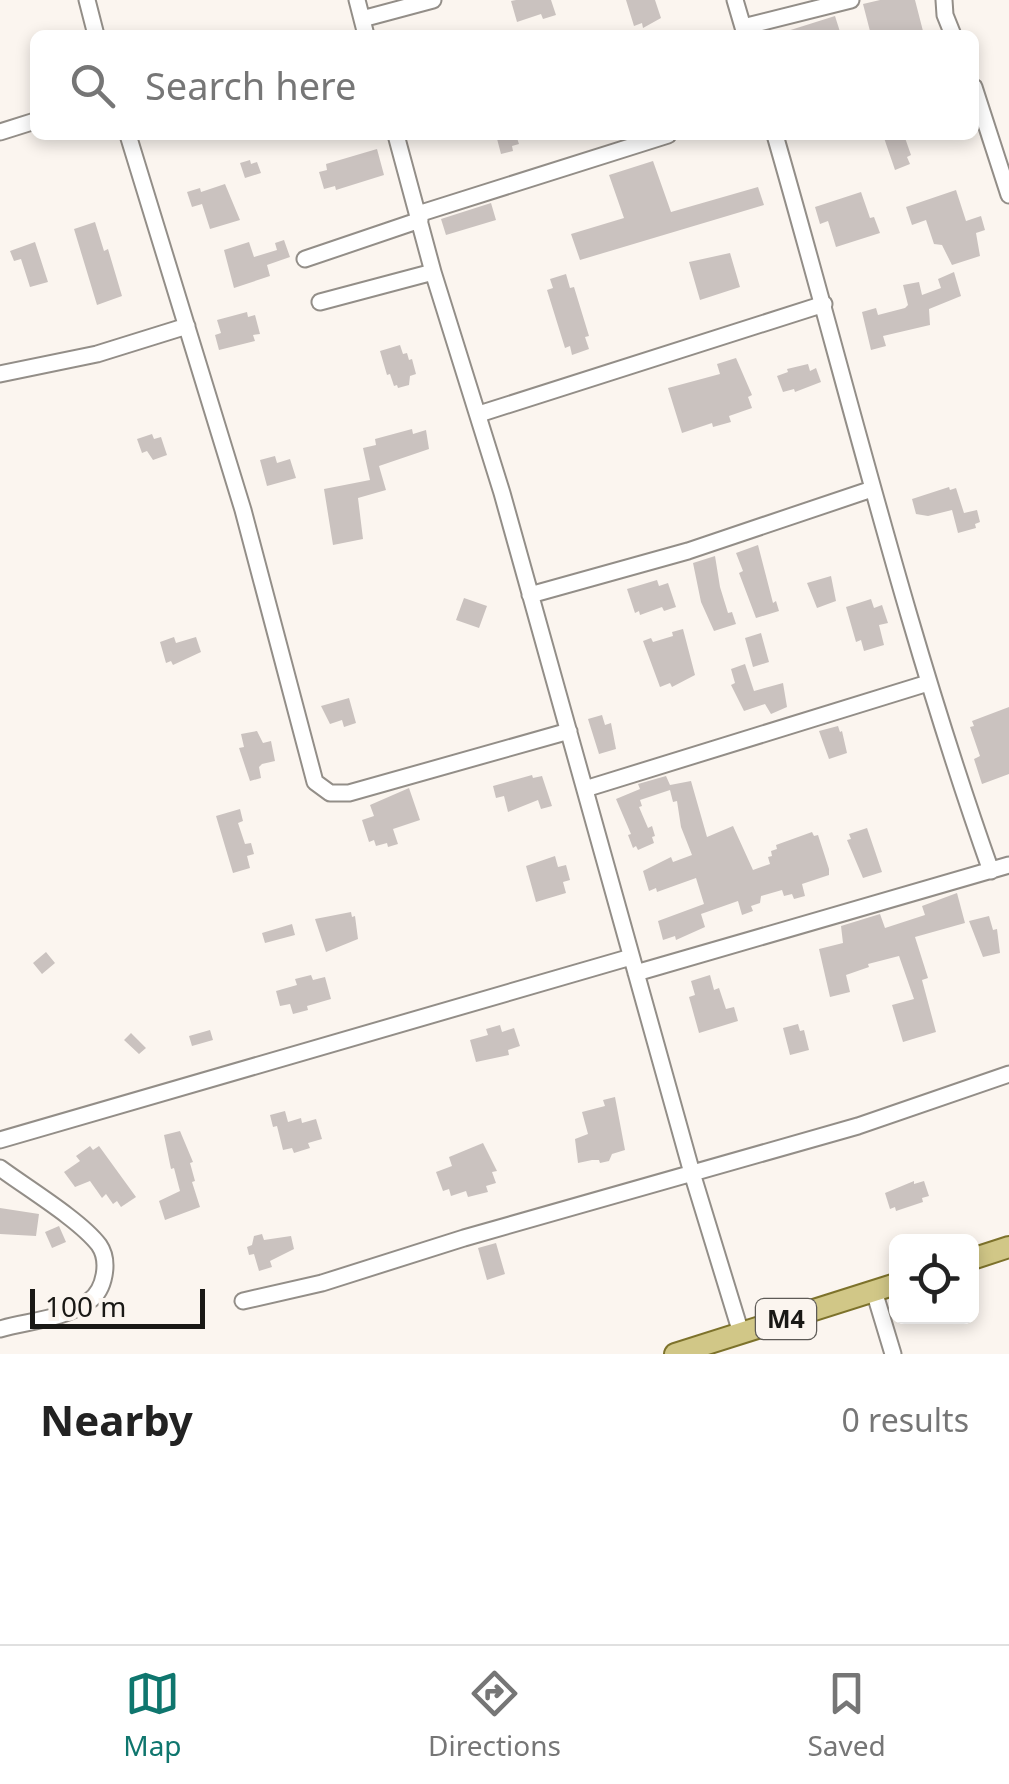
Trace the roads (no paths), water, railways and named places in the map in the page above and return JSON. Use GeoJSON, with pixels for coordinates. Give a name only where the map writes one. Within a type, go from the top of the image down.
{"type":"FeatureCollection","features":[{"type":"Feature","properties":{"kind":"main road"},"geometry":{"type":"LineString","coordinates":[[979,1258],[1009,1247]]}},
{"type":"Feature","properties":{"kind":"main road","name":"M4"},"geometry":{"type":"LineString","coordinates":[[676,1354],[889,1286]]}},
{"type":"Feature","properties":{"kind":"street"},"geometry":{"type":"LineString","coordinates":[[86,0],[95,30]]}},
{"type":"Feature","properties":{"kind":"street"},"geometry":{"type":"LineString","coordinates":[[356,0],[364,27],[433,0]]}},
{"type":"Feature","properties":{"kind":"street"},"geometry":{"type":"LineString","coordinates":[[735,0],[744,30]]}},
{"type":"Feature","properties":{"kind":"street"},"geometry":{"type":"LineString","coordinates":[[747,30],[852,0]]}},
{"type":"Feature","properties":{"kind":"street"},"geometry":{"type":"LineString","coordinates":[[944,0],[952,30]]}},
{"type":"Feature","properties":{"kind":"street"},"geometry":{"type":"LineString","coordinates":[[979,102],[1009,195]]}},
{"type":"Feature","properties":{"kind":"street"},"geometry":{"type":"LineString","coordinates":[[0,132],[30,123]]}},
{"type":"Feature","properties":{"kind":"street"},"geometry":{"type":"LineString","coordinates":[[130,140],[243,510],[310,769],[322,790],[349,793],[569,731]]}},
{"type":"Feature","properties":{"kind":"street"},"geometry":{"type":"LineString","coordinates":[[397,140],[569,731],[692,1174],[741,1333]]}},
{"type":"Feature","properties":{"kind":"street"},"geometry":{"type":"LineString","coordinates":[[305,258],[653,140]]}},
{"type":"Feature","properties":{"kind":"street"},"geometry":{"type":"LineString","coordinates":[[776,140],[928,683],[990,871]]}},
{"type":"Feature","properties":{"kind":"street"},"geometry":{"type":"LineString","coordinates":[[320,302],[433,272]]}},
{"type":"Feature","properties":{"kind":"street"},"geometry":{"type":"LineString","coordinates":[[478,414],[824,304]]}},
{"type":"Feature","properties":{"kind":"street"},"geometry":{"type":"LineString","coordinates":[[0,374],[97,354],[187,326]]}},
{"type":"Feature","properties":{"kind":"street"},"geometry":{"type":"LineString","coordinates":[[530,595],[688,551],[872,488]]}},
{"type":"Feature","properties":{"kind":"street"},"geometry":{"type":"LineString","coordinates":[[585,789],[928,683]]}},
{"type":"Feature","properties":{"kind":"street"},"geometry":{"type":"LineString","coordinates":[[0,1140],[1009,865]]}},
{"type":"Feature","properties":{"kind":"street"},"geometry":{"type":"LineString","coordinates":[[243,1301],[322,1283],[464,1238],[899,1113],[1009,1074]]}},
{"type":"Feature","properties":{"kind":"street"},"geometry":{"type":"LineString","coordinates":[[0,1168],[102,1248],[104,1282],[88,1303],[0,1329]]}},
{"type":"Feature","properties":{"kind":"street"},"geometry":{"type":"LineString","coordinates":[[874,1291],[893,1354]]}}]}
